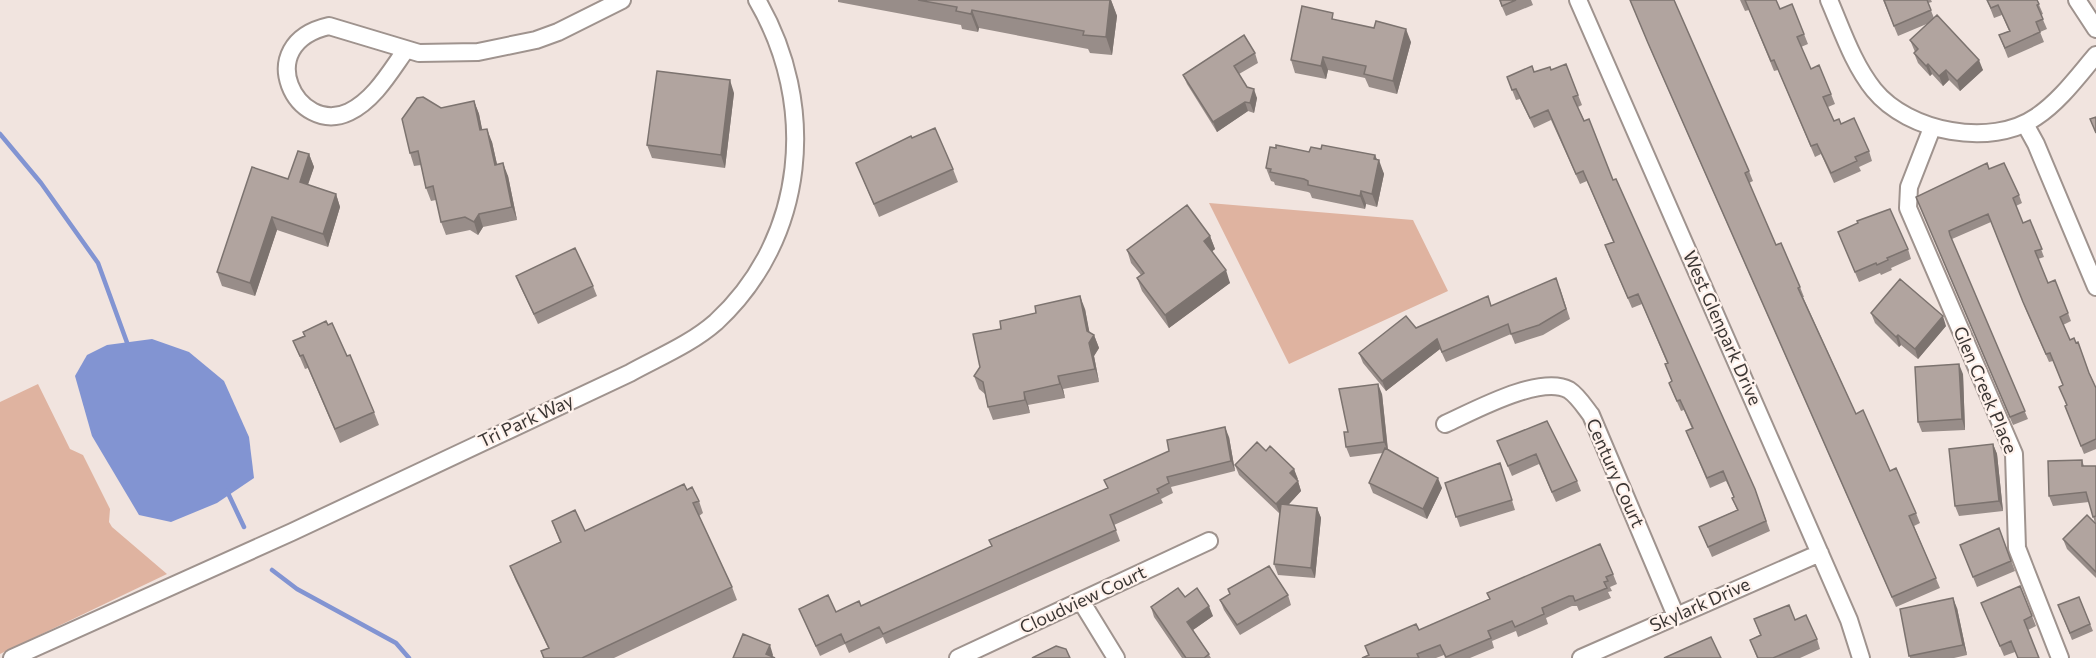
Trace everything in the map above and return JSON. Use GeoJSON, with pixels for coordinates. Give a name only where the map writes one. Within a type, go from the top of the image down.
{"type":"FeatureCollection","features":[{"type":"Feature","properties":{"kind":"street"},"geometry":{"type":"LineString","coordinates":[[405,51],[376,90],[348,112],[332,116],[311,110],[299,101],[288,85],[287,62],[290,51],[307,32],[316,28],[329,26],[384,41],[405,51],[419,53],[478,52],[536,40],[583,22],[622,0]]}},
{"type":"Feature","properties":{"kind":"street","name":"Tri Park Way"},"geometry":{"type":"LineString","coordinates":[[12,658],[292,532],[630,373],[682,346],[716,322],[741,294],[767,256],[776,236],[795,168],[795,106],[788,71],[776,36],[757,0]]}},
{"type":"Feature","properties":{"kind":"street","name":"West Glenpark Drive"},"geometry":{"type":"LineString","coordinates":[[1578,0],[1849,620],[1861,658]]}},
{"type":"Feature","properties":{"kind":"street"},"geometry":{"type":"LineString","coordinates":[[1829,0],[1857,62],[1875,92],[1888,104],[1932,128],[1987,133],[2025,124],[2049,107],[2096,55]]}},
{"type":"Feature","properties":{"kind":"street"},"geometry":{"type":"LineString","coordinates":[[2077,0],[2096,29]]}},
{"type":"Feature","properties":{"kind":"street"},"geometry":{"type":"LineString","coordinates":[[2025,124],[2036,144],[2096,287]]}},
{"type":"Feature","properties":{"kind":"street","name":"Glen Creek Place"},"geometry":{"type":"LineString","coordinates":[[1932,128],[1909,187],[1908,208],[2014,454],[2017,548],[2060,658]]}},
{"type":"Feature","properties":{"kind":"street","name":"Century Court"},"geometry":{"type":"LineString","coordinates":[[1445,424],[1527,390],[1557,387],[1574,395],[1591,414],[1676,616]]}},
{"type":"Feature","properties":{"kind":"street","name":"Cloudview Court"},"geometry":{"type":"LineString","coordinates":[[958,658],[1209,541]]}},
{"type":"Feature","properties":{"kind":"street","name":"Skylark Drive"},"geometry":{"type":"LineString","coordinates":[[1581,658],[1820,554]]}},
{"type":"Feature","properties":{"kind":"street"},"geometry":{"type":"LineString","coordinates":[[1081,601],[1116,658]]}},
{"type":"Feature","properties":{"kind":"shaded area"},"geometry":{"type":"Polygon","coordinates":[[[1209,203],[1413,220],[1448,291],[1289,364],[1209,203]]]}},
{"type":"Feature","properties":{"kind":"shaded area"},"geometry":{"type":"Polygon","coordinates":[[[38,384],[70,449],[83,455],[110,509],[109,522],[112,527],[167,574],[0,654],[0,402],[38,384]]]}},
{"type":"Feature","properties":{"kind":"water"},"geometry":{"type":"Polygon","coordinates":[[[152,339],[189,352],[224,381],[249,437],[254,478],[217,503],[171,522],[139,515],[92,436],[75,376],[87,355],[107,345],[152,339]]]}},
{"type":"Feature","properties":{"kind":"building"},"geometry":{"type":"Polygon","coordinates":[[[918,0],[1110,0],[1106,37],[1083,35],[1084,31],[972,10],[971,14],[956,11],[957,7],[918,0]]]}},
{"type":"Feature","properties":{"kind":"building"},"geometry":{"type":"Polygon","coordinates":[[[1500,0],[1516,0],[1502,6],[1500,0]]]}},
{"type":"Feature","properties":{"kind":"building"},"geometry":{"type":"Polygon","coordinates":[[[1630,0],[1674,0],[1749,171],[1745,173],[1776,245],[1781,243],[1800,287],[1798,288],[1856,414],[1863,410],[1890,471],[1896,468],[1916,513],[1909,516],[1936,578],[1892,597],[1630,0]]]}},
{"type":"Feature","properties":{"kind":"building"},"geometry":{"type":"Polygon","coordinates":[[[1745,0],[1776,0],[1780,9],[1792,4],[1804,34],[1797,37],[1811,69],[1819,65],[1831,94],[1823,97],[1834,121],[1839,119],[1841,124],[1854,118],[1869,151],[1855,157],[1857,161],[1831,173],[1817,144],[1811,146],[1745,0]]]}},
{"type":"Feature","properties":{"kind":"building"},"geometry":{"type":"Polygon","coordinates":[[[1884,0],[1927,0],[1931,10],[1894,26],[1884,0]]]}},
{"type":"Feature","properties":{"kind":"building"},"geometry":{"type":"Polygon","coordinates":[[[1987,0],[2037,0],[2043,19],[2036,22],[2040,32],[2005,48],[1999,35],[2010,31],[1998,5],[1991,8],[1987,0]]]}},
{"type":"Feature","properties":{"kind":"building"},"geometry":{"type":"Polygon","coordinates":[[[1302,6],[1333,13],[1332,19],[1374,28],[1376,21],[1406,29],[1393,81],[1364,74],[1366,66],[1323,57],[1321,66],[1291,60],[1302,6]]]}},
{"type":"Feature","properties":{"kind":"building"},"geometry":{"type":"Polygon","coordinates":[[[1937,15],[1979,60],[1957,81],[1946,70],[1939,76],[1928,64],[1926,66],[1914,53],[1918,49],[1910,40],[1937,15]]]}},
{"type":"Feature","properties":{"kind":"building"},"geometry":{"type":"Polygon","coordinates":[[[1244,35],[1255,53],[1234,66],[1247,87],[1254,89],[1250,103],[1245,102],[1213,122],[1183,75],[1244,35]]]}},
{"type":"Feature","properties":{"kind":"building"},"geometry":{"type":"Polygon","coordinates":[[[1566,64],[1578,95],[1573,97],[1584,121],[1589,119],[1613,180],[1616,179],[1755,489],[1766,521],[1708,547],[1699,527],[1738,510],[1723,471],[1707,478],[1686,431],[1693,428],[1669,383],[1672,381],[1665,364],[1668,363],[1638,294],[1628,298],[1605,245],[1614,242],[1583,171],[1576,174],[1548,110],[1530,118],[1516,89],[1512,90],[1507,77],[1532,66],[1534,72],[1550,67],[1551,70],[1566,64]]]}},
{"type":"Feature","properties":{"kind":"building"},"geometry":{"type":"Polygon","coordinates":[[[657,71],[730,80],[721,155],[647,145],[657,71]]]}},
{"type":"Feature","properties":{"kind":"building"},"geometry":{"type":"Polygon","coordinates":[[[423,97],[441,108],[474,101],[480,130],[487,129],[495,165],[503,163],[512,207],[479,214],[474,222],[465,217],[441,222],[433,186],[426,188],[418,151],[410,153],[402,119],[417,98],[423,97]]]}},
{"type":"Feature","properties":{"kind":"building"},"geometry":{"type":"Polygon","coordinates":[[[2096,117],[2096,133],[2090,119],[2096,117]]]}},
{"type":"Feature","properties":{"kind":"building"},"geometry":{"type":"Polygon","coordinates":[[[935,128],[953,169],[874,204],[856,163],[911,136],[912,138],[935,128]]]}},
{"type":"Feature","properties":{"kind":"building"},"geometry":{"type":"Polygon","coordinates":[[[1276,145],[1309,152],[1311,147],[1321,149],[1322,145],[1375,155],[1374,159],[1379,160],[1372,194],[1361,191],[1360,196],[1308,185],[1308,181],[1304,179],[1270,172],[1271,169],[1266,168],[1270,147],[1276,148],[1276,145]]]}},
{"type":"Feature","properties":{"kind":"building"},"geometry":{"type":"Polygon","coordinates":[[[298,151],[309,154],[300,182],[336,194],[323,234],[272,217],[250,283],[217,272],[252,167],[288,179],[298,151]]]}},
{"type":"Feature","properties":{"kind":"building"},"geometry":{"type":"Polygon","coordinates":[[[1987,163],[1989,169],[2004,163],[2019,195],[2013,198],[2023,223],[2030,220],[2042,249],[2035,251],[2048,283],[2055,280],[2068,313],[2060,317],[2070,340],[2074,338],[2076,343],[2078,342],[2096,388],[2096,439],[2081,446],[2059,387],[2063,385],[2050,353],[2046,354],[2023,302],[1988,214],[1949,231],[2025,411],[2010,417],[1916,197],[1987,163]]]}},
{"type":"Feature","properties":{"kind":"building"},"geometry":{"type":"Polygon","coordinates":[[[1187,205],[1210,236],[1204,241],[1226,270],[1165,315],[1137,278],[1144,273],[1127,250],[1187,205]]]}},
{"type":"Feature","properties":{"kind":"building"},"geometry":{"type":"Polygon","coordinates":[[[1890,209],[1908,249],[1877,265],[1876,263],[1855,272],[1838,232],[1858,223],[1857,221],[1890,209]]]}},
{"type":"Feature","properties":{"kind":"building"},"geometry":{"type":"Polygon","coordinates":[[[575,248],[593,286],[534,314],[516,276],[575,248]]]}},
{"type":"Feature","properties":{"kind":"building"},"geometry":{"type":"Polygon","coordinates":[[[1556,278],[1566,309],[1539,325],[1511,334],[1508,324],[1442,352],[1437,339],[1382,381],[1359,353],[1406,316],[1416,328],[1488,296],[1491,306],[1556,278]]]}},
{"type":"Feature","properties":{"kind":"building"},"geometry":{"type":"Polygon","coordinates":[[[1900,279],[1943,316],[1915,349],[1898,335],[1896,337],[1871,313],[1900,279]]]}},
{"type":"Feature","properties":{"kind":"building"},"geometry":{"type":"Polygon","coordinates":[[[1080,296],[1087,331],[1094,335],[1089,343],[1095,369],[1058,376],[1060,384],[1024,392],[1025,400],[988,407],[983,382],[974,376],[980,367],[973,334],[1001,329],[1000,321],[1036,313],[1035,306],[1080,296]]]}},
{"type":"Feature","properties":{"kind":"building"},"geometry":{"type":"Polygon","coordinates":[[[326,321],[328,325],[332,323],[347,356],[350,355],[374,412],[335,429],[303,355],[300,356],[293,341],[305,336],[303,332],[326,321]]]}},
{"type":"Feature","properties":{"kind":"building"},"geometry":{"type":"Polygon","coordinates":[[[1959,364],[1962,419],[1918,422],[1915,367],[1959,364]]]}},
{"type":"Feature","properties":{"kind":"building"},"geometry":{"type":"Polygon","coordinates":[[[1378,384],[1384,442],[1346,447],[1344,432],[1348,432],[1339,389],[1378,384]]]}},
{"type":"Feature","properties":{"kind":"building"},"geometry":{"type":"Polygon","coordinates":[[[1547,421],[1577,481],[1552,492],[1536,454],[1508,466],[1497,441],[1547,421]]]}},
{"type":"Feature","properties":{"kind":"building"},"geometry":{"type":"Polygon","coordinates":[[[1225,427],[1231,461],[1167,477],[1169,483],[1157,489],[1159,493],[1110,515],[1116,530],[883,634],[879,627],[845,643],[841,634],[816,646],[799,609],[828,595],[836,612],[859,601],[861,606],[992,546],[989,540],[1108,488],[1104,480],[1169,451],[1167,440],[1225,427]]]}},
{"type":"Feature","properties":{"kind":"building"},"geometry":{"type":"Polygon","coordinates":[[[1257,442],[1266,451],[1270,446],[1294,469],[1290,473],[1298,481],[1276,504],[1235,465],[1257,442]]]}},
{"type":"Feature","properties":{"kind":"building"},"geometry":{"type":"Polygon","coordinates":[[[1993,444],[1999,501],[1955,506],[1949,449],[1993,444]]]}},
{"type":"Feature","properties":{"kind":"building"},"geometry":{"type":"Polygon","coordinates":[[[1385,448],[1438,478],[1423,509],[1369,483],[1385,448]]]}},
{"type":"Feature","properties":{"kind":"building"},"geometry":{"type":"Polygon","coordinates":[[[2082,460],[2082,466],[2096,466],[2096,516],[2093,517],[2086,492],[2049,496],[2048,461],[2082,460]]]}},
{"type":"Feature","properties":{"kind":"building"},"geometry":{"type":"Polygon","coordinates":[[[1500,463],[1512,500],[1456,517],[1445,483],[1500,463]]]}},
{"type":"Feature","properties":{"kind":"building"},"geometry":{"type":"Polygon","coordinates":[[[684,484],[687,490],[692,487],[699,501],[693,503],[732,587],[582,658],[544,658],[541,651],[549,648],[510,566],[561,542],[552,521],[575,510],[585,531],[684,484]]]}},
{"type":"Feature","properties":{"kind":"building"},"geometry":{"type":"Polygon","coordinates":[[[1281,504],[1317,508],[1311,568],[1274,564],[1281,504]]]}},
{"type":"Feature","properties":{"kind":"building"},"geometry":{"type":"Polygon","coordinates":[[[2087,515],[2096,524],[2096,572],[2063,539],[2087,515]]]}},
{"type":"Feature","properties":{"kind":"building"},"geometry":{"type":"Polygon","coordinates":[[[1999,528],[2011,561],[1973,577],[1960,545],[1999,528]]]}},
{"type":"Feature","properties":{"kind":"building"},"geometry":{"type":"Polygon","coordinates":[[[1600,544],[1613,574],[1606,577],[1608,581],[1604,582],[1607,588],[1575,601],[1573,596],[1569,596],[1542,608],[1544,614],[1515,627],[1512,621],[1488,631],[1491,638],[1446,657],[1440,645],[1417,654],[1419,658],[1362,658],[1369,655],[1365,646],[1416,624],[1419,630],[1490,599],[1487,593],[1600,544]]]}},
{"type":"Feature","properties":{"kind":"building"},"geometry":{"type":"Polygon","coordinates":[[[1269,566],[1288,595],[1237,625],[1220,600],[1230,594],[1228,589],[1269,566]]]}},
{"type":"Feature","properties":{"kind":"building"},"geometry":{"type":"Polygon","coordinates":[[[2020,586],[2032,616],[2024,620],[2039,658],[2018,658],[2011,641],[2000,646],[1981,603],[2020,586]]]}},
{"type":"Feature","properties":{"kind":"building"},"geometry":{"type":"Polygon","coordinates":[[[1178,588],[1185,597],[1197,588],[1209,606],[1187,622],[1209,654],[1204,658],[1186,658],[1151,607],[1178,588]]]}},
{"type":"Feature","properties":{"kind":"building"},"geometry":{"type":"Polygon","coordinates":[[[2079,597],[2090,624],[2070,633],[2058,605],[2079,597]]]}},
{"type":"Feature","properties":{"kind":"building"},"geometry":{"type":"Polygon","coordinates":[[[1953,598],[1963,645],[1909,656],[1900,609],[1953,598]]]}},
{"type":"Feature","properties":{"kind":"building"},"geometry":{"type":"Polygon","coordinates":[[[1789,605],[1795,620],[1806,615],[1817,639],[1773,658],[1758,658],[1750,640],[1761,635],[1754,619],[1789,605]]]}},
{"type":"Feature","properties":{"kind":"building"},"geometry":{"type":"Polygon","coordinates":[[[743,634],[770,645],[766,654],[775,658],[733,658],[743,634]]]}},
{"type":"Feature","properties":{"kind":"building"},"geometry":{"type":"Polygon","coordinates":[[[1711,637],[1721,658],[1664,658],[1711,637]]]}},
{"type":"Feature","properties":{"kind":"building"},"geometry":{"type":"Polygon","coordinates":[[[1056,646],[1066,649],[1070,658],[1032,658],[1056,646]]]}},
{"type":"Feature","properties":{"kind":"waterway"},"geometry":{"type":"LineString","coordinates":[[0,134],[41,183],[98,263],[129,348]]}},
{"type":"Feature","properties":{"kind":"waterway"},"geometry":{"type":"LineString","coordinates":[[227,491],[244,527]]}},
{"type":"Feature","properties":{"kind":"waterway"},"geometry":{"type":"LineString","coordinates":[[272,570],[297,589],[396,643],[409,658]]}}]}
